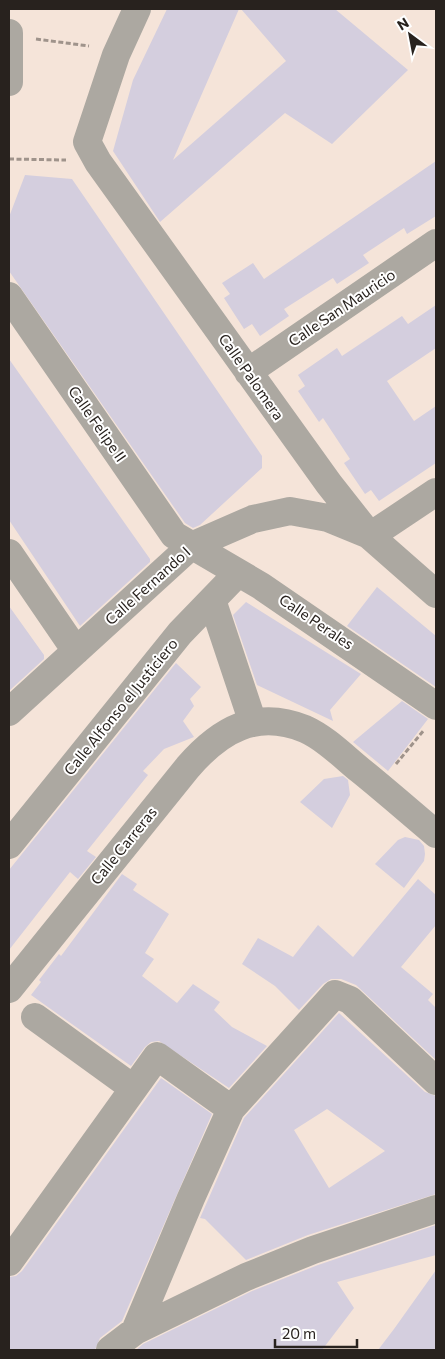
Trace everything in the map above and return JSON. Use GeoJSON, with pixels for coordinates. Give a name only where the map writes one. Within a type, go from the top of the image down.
{"type":"FeatureCollection","features":[{"type":"Feature","properties":{"kind":"street"},"geometry":{"type":"LineString","coordinates":[[93,152],[116,55],[137,9]]}},
{"type":"Feature","properties":{"kind":"street"},"geometry":{"type":"LineString","coordinates":[[9,82],[10,35]]}},
{"type":"Feature","properties":{"kind":"street","name":"Calle Palomera"},"geometry":{"type":"LineString","coordinates":[[93,152],[329,484],[370,536],[436,594]]}},
{"type":"Feature","properties":{"kind":"street","name":"Calle San Mauricio"},"geometry":{"type":"LineString","coordinates":[[248,372],[436,243]]}},
{"type":"Feature","properties":{"kind":"street","name":"Calle Felipe II"},"geometry":{"type":"LineString","coordinates":[[9,296],[174,535],[191,546]]}},
{"type":"Feature","properties":{"kind":"street"},"geometry":{"type":"LineString","coordinates":[[328,518],[331,503],[329,484]]}},
{"type":"Feature","properties":{"kind":"street"},"geometry":{"type":"LineString","coordinates":[[370,536],[436,492]]}},
{"type":"Feature","properties":{"kind":"street","name":"Calle Fernando I"},"geometry":{"type":"LineString","coordinates":[[9,712],[191,546],[253,519],[290,511],[328,518],[370,536]]}},
{"type":"Feature","properties":{"kind":"street","name":"Calle Perales"},"geometry":{"type":"LineString","coordinates":[[191,546],[261,586],[335,635],[430,717]]}},
{"type":"Feature","properties":{"kind":"street"},"geometry":{"type":"LineString","coordinates":[[9,554],[76,651]]}},
{"type":"Feature","properties":{"kind":"street","name":"Calle Alfonso el Justiciero"},"geometry":{"type":"LineString","coordinates":[[9,845],[180,633],[238,573]]}},
{"type":"Feature","properties":{"kind":"street"},"geometry":{"type":"LineString","coordinates":[[212,600],[253,723]]}},
{"type":"Feature","properties":{"kind":"street","name":"Calle Carreras"},"geometry":{"type":"LineString","coordinates":[[9,989],[204,749],[221,735],[253,723],[282,722],[306,730],[329,745],[436,834]]}},
{"type":"Feature","properties":{"kind":"street"},"geometry":{"type":"LineString","coordinates":[[135,1331],[191,1198],[231,1110],[335,994],[350,1000],[436,1082]]}},
{"type":"Feature","properties":{"kind":"street"},"geometry":{"type":"LineString","coordinates":[[35,1017],[133,1088]]}},
{"type":"Feature","properties":{"kind":"street"},"geometry":{"type":"LineString","coordinates":[[9,1262],[156,1056],[231,1110]]}},
{"type":"Feature","properties":{"kind":"street"},"geometry":{"type":"LineString","coordinates":[[111,1349],[135,1331],[254,1273],[312,1250],[436,1208]]}},
{"type":"Feature","properties":{"kind":"path"},"geometry":{"type":"LineString","coordinates":[[10,35],[98,47],[116,55]]}},
{"type":"Feature","properties":{"kind":"path"},"geometry":{"type":"LineString","coordinates":[[9,159],[93,152]]}},
{"type":"Feature","properties":{"kind":"path"},"geometry":{"type":"LineString","coordinates":[[379,786],[430,717]]}},
{"type":"Feature","properties":{"kind":"building"},"geometry":{"type":"Polygon","coordinates":[[[167,9],[239,9],[173,160],[286,61],[241,9],[335,9],[408,70],[332,144],[285,113],[160,222],[113,151],[133,80],[167,9]]]}},
{"type":"Feature","properties":{"kind":"building"},"geometry":{"type":"Polygon","coordinates":[[[436,161],[436,216],[407,234],[404,228],[363,255],[369,263],[337,284],[333,278],[284,309],[289,316],[260,336],[252,324],[244,329],[224,298],[230,294],[222,283],[253,263],[264,279],[436,161]]]}},
{"type":"Feature","properties":{"kind":"building"},"geometry":{"type":"Polygon","coordinates":[[[25,175],[72,179],[262,456],[262,468],[200,525],[193,528],[185,523],[9,271],[9,217],[25,175]]]}},
{"type":"Feature","properties":{"kind":"building"},"geometry":{"type":"Polygon","coordinates":[[[436,305],[436,348],[387,381],[414,421],[436,406],[436,463],[379,501],[371,490],[365,494],[344,463],[350,459],[323,418],[319,422],[298,391],[305,386],[298,375],[337,348],[342,356],[402,316],[408,324],[436,305]]]}},
{"type":"Feature","properties":{"kind":"building"},"geometry":{"type":"Polygon","coordinates":[[[9,359],[150,559],[150,562],[80,626],[9,520],[9,359]]]}},
{"type":"Feature","properties":{"kind":"building"},"geometry":{"type":"Polygon","coordinates":[[[377,587],[436,636],[436,687],[347,626],[377,587]]]}},
{"type":"Feature","properties":{"kind":"building"},"geometry":{"type":"Polygon","coordinates":[[[246,602],[361,674],[330,710],[333,721],[257,685],[233,615],[246,602]]]}},
{"type":"Feature","properties":{"kind":"building"},"geometry":{"type":"Polygon","coordinates":[[[9,606],[44,655],[44,659],[9,691],[9,606]]]}},
{"type":"Feature","properties":{"kind":"building"},"geometry":{"type":"Polygon","coordinates":[[[176,663],[201,687],[190,699],[194,706],[183,721],[194,737],[164,749],[143,771],[148,775],[87,851],[96,857],[78,879],[70,872],[9,950],[9,870],[176,663]]]}},
{"type":"Feature","properties":{"kind":"building"},"geometry":{"type":"Polygon","coordinates":[[[402,701],[428,719],[388,771],[353,742],[402,701]]]}},
{"type":"Feature","properties":{"kind":"building"},"geometry":{"type":"Polygon","coordinates":[[[343,776],[348,780],[350,795],[332,828],[300,802],[324,779],[343,776]]]}},
{"type":"Feature","properties":{"kind":"building"},"geometry":{"type":"Polygon","coordinates":[[[405,837],[419,840],[424,846],[425,854],[424,861],[404,888],[375,864],[398,840],[405,837]]]}},
{"type":"Feature","properties":{"kind":"building"},"geometry":{"type":"Polygon","coordinates":[[[122,874],[137,884],[133,890],[169,914],[145,953],[154,959],[142,976],[177,1003],[193,984],[220,1002],[214,1010],[232,1027],[267,1046],[229,1088],[159,1041],[151,1042],[145,1047],[131,1066],[31,995],[41,982],[39,980],[59,954],[61,956],[122,874]]]}},
{"type":"Feature","properties":{"kind":"building"},"geometry":{"type":"Polygon","coordinates":[[[418,879],[436,895],[436,925],[401,967],[433,994],[428,1000],[436,1008],[436,1060],[356,985],[341,979],[331,979],[323,984],[299,1010],[275,986],[242,964],[258,938],[293,957],[318,925],[353,957],[418,879]]]}},
{"type":"Feature","properties":{"kind":"building"},"geometry":{"type":"Polygon","coordinates":[[[339,1013],[425,1092],[436,1096],[436,1194],[308,1235],[246,1260],[205,1219],[200,1218],[244,1118],[339,1013]],[[327,1109],[294,1130],[329,1188],[385,1151],[327,1109]]]}},
{"type":"Feature","properties":{"kind":"building"},"geometry":{"type":"Polygon","coordinates":[[[161,1078],[212,1114],[122,1321],[100,1338],[95,1350],[9,1350],[9,1277],[16,1276],[22,1271],[161,1078]]]}},
{"type":"Feature","properties":{"kind":"building"},"geometry":{"type":"Polygon","coordinates":[[[436,1225],[436,1255],[337,1282],[354,1308],[322,1350],[136,1350],[143,1344],[252,1291],[318,1265],[436,1225]]]}},
{"type":"Feature","properties":{"kind":"building"},"geometry":{"type":"Polygon","coordinates":[[[436,1270],[436,1350],[378,1350],[394,1329],[436,1270]]]}}]}
